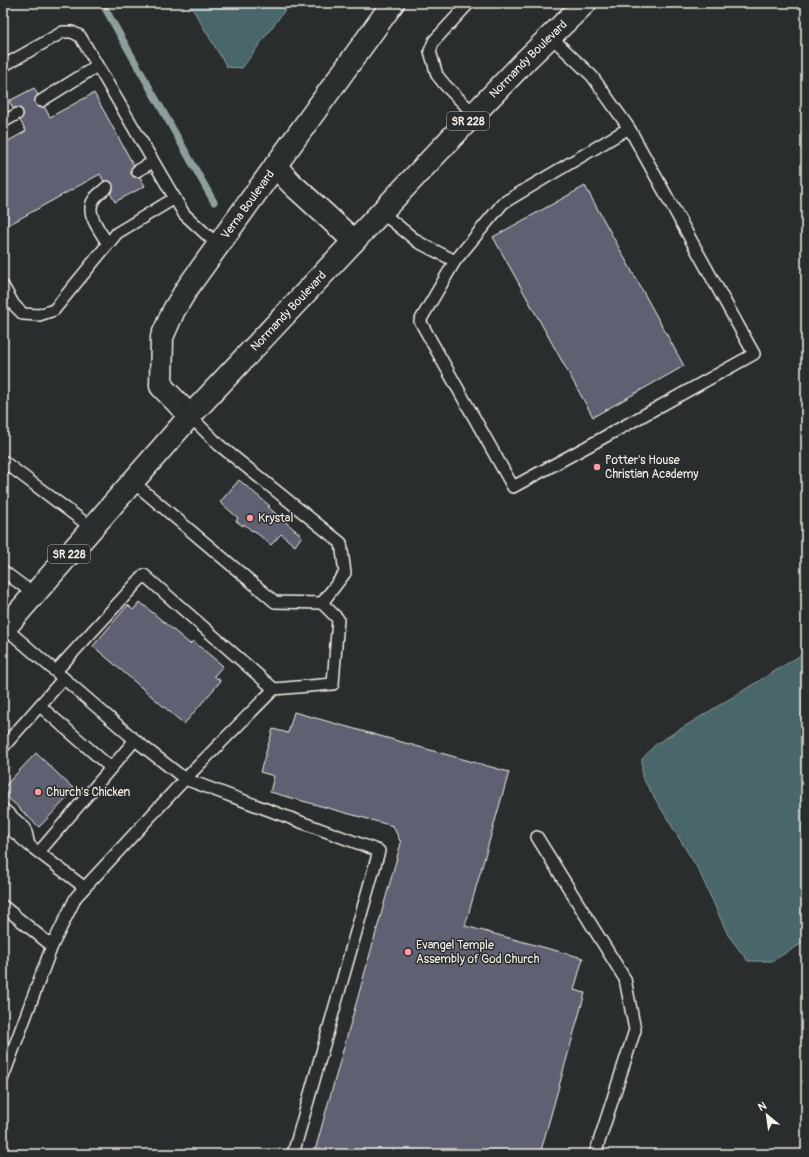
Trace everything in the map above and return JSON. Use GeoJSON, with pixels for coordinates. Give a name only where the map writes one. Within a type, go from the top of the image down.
{"type":"FeatureCollection","features":[{"type":"Feature","properties":{"kind":"main road","name":"Verna Boulevard"},"geometry":{"type":"LineString","coordinates":[[190,416],[161,386],[162,337],[174,310],[188,287],[393,3]]}},
{"type":"Feature","properties":{"kind":"main road","name":"Normandy Boulevard"},"geometry":{"type":"LineString","coordinates":[[4,627],[190,416],[474,114],[550,36],[585,3]]}},
{"type":"Feature","properties":{"kind":"main road"},"geometry":{"type":"LineString","coordinates":[[275,166],[292,184],[354,241]]}},
{"type":"Feature","properties":{"kind":"lane"},"geometry":{"type":"LineString","coordinates":[[469,3],[434,41],[430,51],[437,75],[444,85],[474,114]]}},
{"type":"Feature","properties":{"kind":"lane"},"geometry":{"type":"LineString","coordinates":[[3,66],[63,32],[72,32],[80,36],[184,214],[218,245]]}},
{"type":"Feature","properties":{"kind":"lane"},"geometry":{"type":"LineString","coordinates":[[550,36],[592,76],[629,128],[754,354],[590,446],[513,487],[420,321],[455,261],[503,203],[629,128]]}},
{"type":"Feature","properties":{"kind":"lane"},"geometry":{"type":"LineString","coordinates":[[41,101],[97,66]]}},
{"type":"Feature","properties":{"kind":"lane"},"geometry":{"type":"LineString","coordinates":[[3,122],[17,114]]}},
{"type":"Feature","properties":{"kind":"lane"},"geometry":{"type":"LineString","coordinates":[[137,171],[154,162]]}},
{"type":"Feature","properties":{"kind":"lane"},"geometry":{"type":"LineString","coordinates":[[107,187],[90,205],[91,215],[108,244]]}},
{"type":"Feature","properties":{"kind":"lane"},"geometry":{"type":"LineString","coordinates":[[3,286],[14,305],[23,314],[39,316],[54,310],[117,233],[175,198]]}},
{"type":"Feature","properties":{"kind":"lane"},"geometry":{"type":"LineString","coordinates":[[381,212],[418,242],[455,261]]}},
{"type":"Feature","properties":{"kind":"lane"},"geometry":{"type":"LineString","coordinates":[[190,416],[219,445],[341,543],[345,572],[322,603]]}},
{"type":"Feature","properties":{"kind":"lane"},"geometry":{"type":"LineString","coordinates":[[3,461],[92,528]]}},
{"type":"Feature","properties":{"kind":"lane"},"geometry":{"type":"LineString","coordinates":[[3,1077],[6,1057],[52,946],[76,897],[84,887],[185,779],[274,689],[333,684],[338,619],[322,603],[275,602],[133,482]]}},
{"type":"Feature","properties":{"kind":"lane"},"geometry":{"type":"LineString","coordinates":[[3,572],[34,594]]}},
{"type":"Feature","properties":{"kind":"lane"},"geometry":{"type":"LineString","coordinates":[[3,747],[40,706],[60,674],[144,575],[274,689]]}},
{"type":"Feature","properties":{"kind":"lane"},"geometry":{"type":"LineString","coordinates":[[4,627],[136,740],[185,779],[379,851],[293,1154]]}},
{"type":"Feature","properties":{"kind":"lane"},"geometry":{"type":"LineString","coordinates":[[40,706],[111,768]]}},
{"type":"Feature","properties":{"kind":"lane"},"geometry":{"type":"LineString","coordinates":[[39,852],[136,740]]}},
{"type":"Feature","properties":{"kind":"lane"},"geometry":{"type":"LineString","coordinates":[[3,809],[25,828],[29,845]]}},
{"type":"Feature","properties":{"kind":"lane"},"geometry":{"type":"LineString","coordinates":[[3,823],[84,887]]}},
{"type":"Feature","properties":{"kind":"lane"},"geometry":{"type":"LineString","coordinates":[[537,838],[625,979],[635,1030],[594,1154]]}},
{"type":"Feature","properties":{"kind":"lane"},"geometry":{"type":"LineString","coordinates":[[3,906],[52,946]]}},
{"type":"Feature","properties":{"kind":"water"},"geometry":{"type":"Polygon","coordinates":[[[189,3],[290,3],[242,68],[227,67],[189,3]]]}},
{"type":"Feature","properties":{"kind":"water"},"geometry":{"type":"Polygon","coordinates":[[[806,652],[806,941],[772,961],[748,961],[728,935],[699,871],[642,777],[642,759],[656,744],[806,652]]]}},
{"type":"Feature","properties":{"kind":"building"},"geometry":{"type":"Polygon","coordinates":[[[34,88],[50,117],[94,93],[145,186],[115,202],[100,174],[3,228],[3,144],[26,131],[9,101],[34,88]]]}},
{"type":"Feature","properties":{"kind":"building"},"geometry":{"type":"Polygon","coordinates":[[[585,186],[684,366],[593,417],[493,237],[585,186]]]}},
{"type":"Feature","properties":{"kind":"building"},"geometry":{"type":"Polygon","coordinates":[[[239,480],[302,536],[295,546],[281,534],[271,545],[253,530],[252,531],[244,524],[243,526],[236,521],[238,518],[220,502],[239,480]]]}},
{"type":"Feature","properties":{"kind":"building"},"geometry":{"type":"Polygon","coordinates":[[[140,602],[190,644],[193,641],[223,666],[214,676],[220,680],[219,683],[184,724],[93,646],[128,605],[133,610],[140,602]]]}},
{"type":"Feature","properties":{"kind":"building"},"geometry":{"type":"Polygon","coordinates":[[[294,712],[509,772],[465,926],[583,958],[574,990],[585,993],[540,1154],[314,1154],[401,843],[393,826],[270,792],[274,776],[260,772],[273,729],[288,733],[294,712]]]}},
{"type":"Feature","properties":{"kind":"building"},"geometry":{"type":"Polygon","coordinates":[[[36,753],[75,790],[39,827],[3,793],[3,788],[36,753]]]}},
{"type":"Feature","properties":{"kind":"waterway"},"geometry":{"type":"LineString","coordinates":[[102,3],[214,202]]}},
{"type":"Feature","properties":{"kind":"place","name":"Potter's House Christian Academy"},"geometry":{"type":"Point","coordinates":[597,467]}},
{"type":"Feature","properties":{"kind":"place","name":"Krystal"},"geometry":{"type":"Point","coordinates":[250,518]}},
{"type":"Feature","properties":{"kind":"place","name":"Church's Chicken"},"geometry":{"type":"Point","coordinates":[38,792]}},
{"type":"Feature","properties":{"kind":"place","name":"Evangel Temple Assembly of God Church"},"geometry":{"type":"Point","coordinates":[408,952]}}]}
